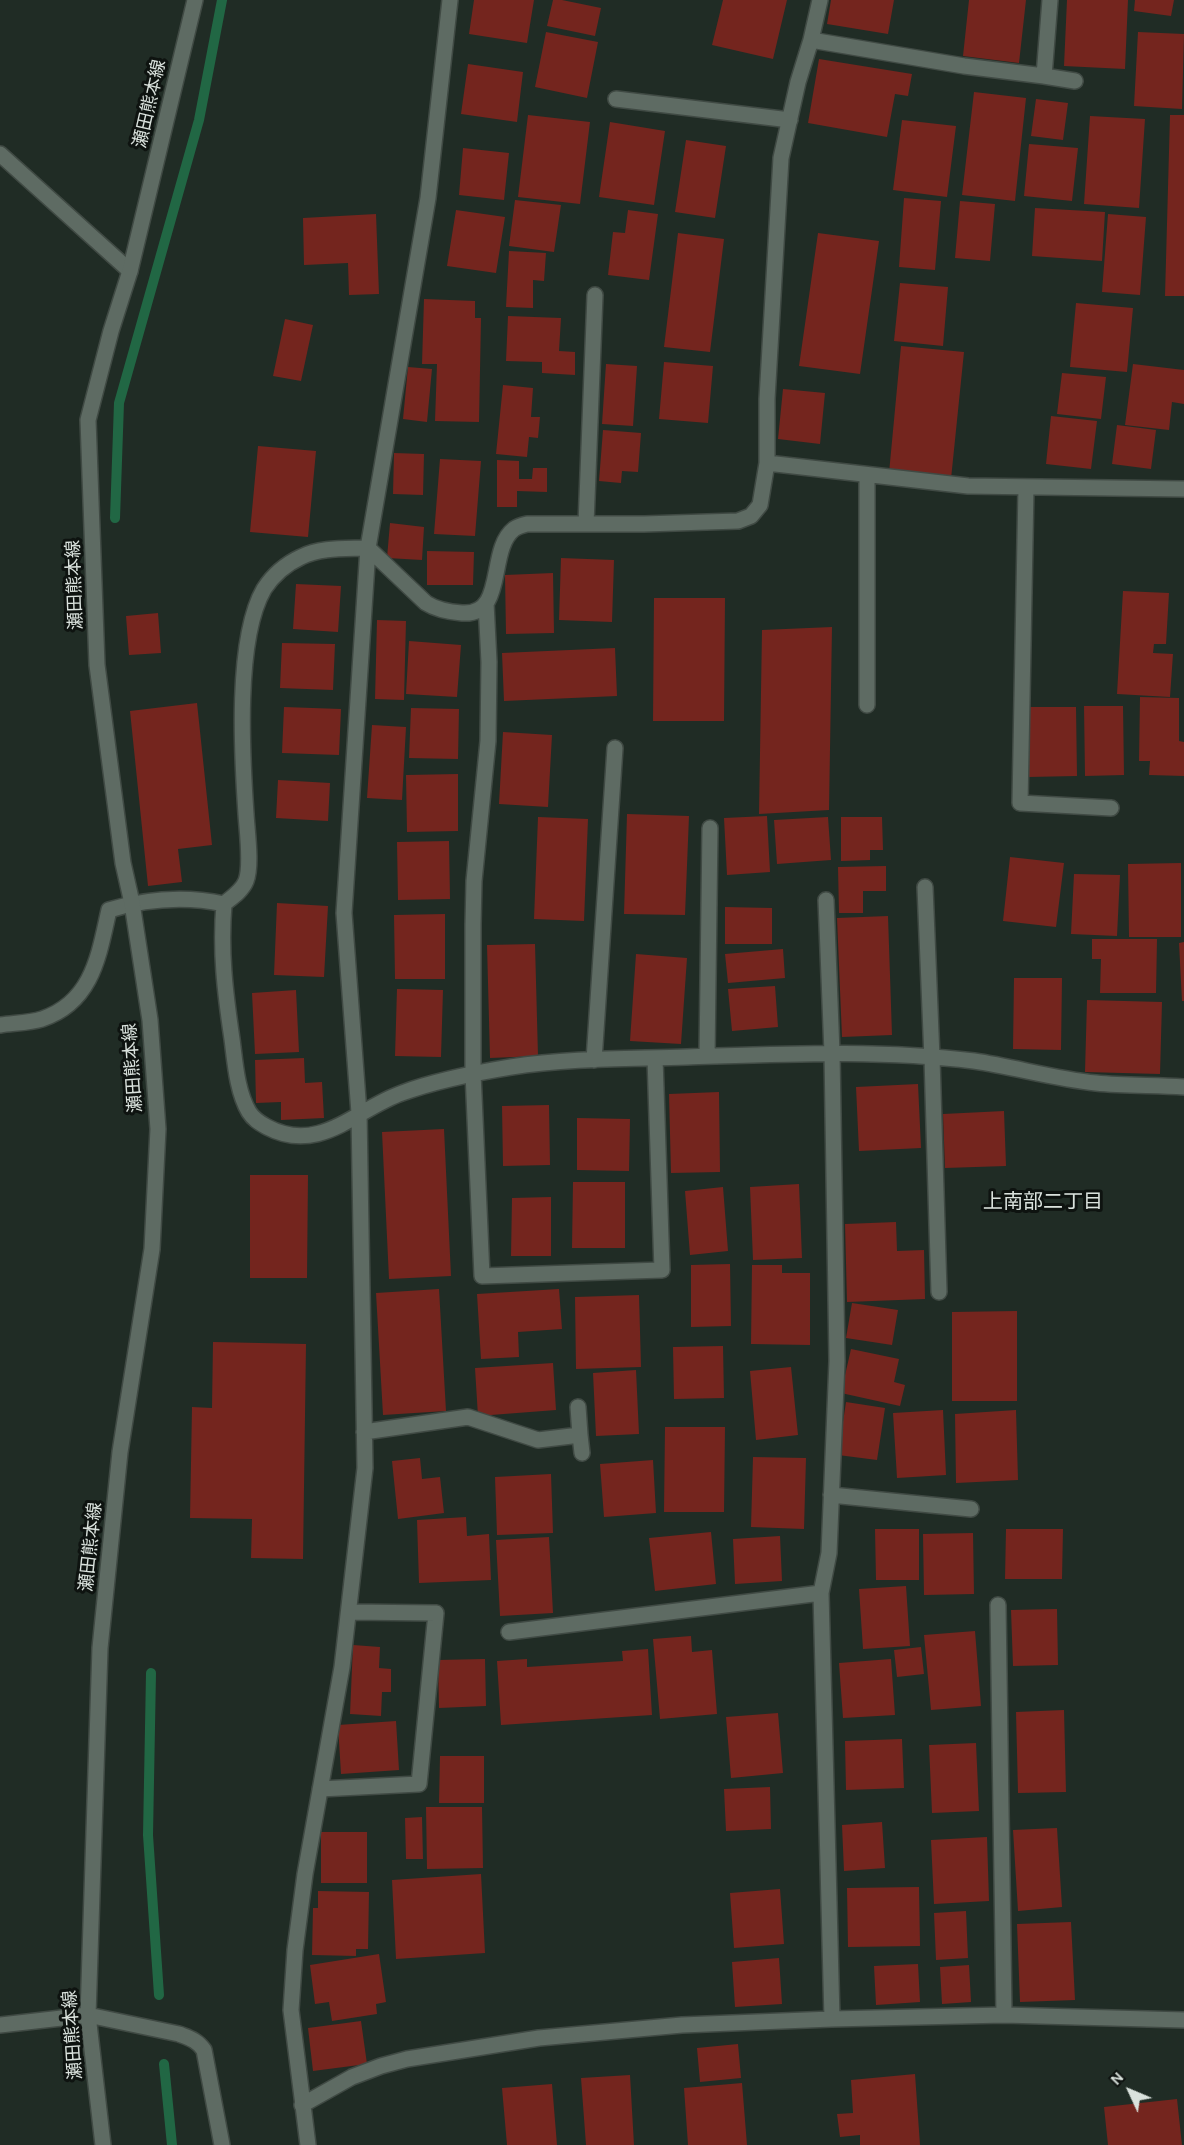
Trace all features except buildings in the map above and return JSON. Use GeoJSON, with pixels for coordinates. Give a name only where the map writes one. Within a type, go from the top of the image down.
{"type":"FeatureCollection","features":[{"type":"Feature","properties":{"kind":"street","name":"瀬田熊本線"},"geometry":{"type":"LineString","coordinates":[[103,2145],[88,2015],[100,1648],[120,1452],[152,1249],[158,1129],[150,1020],[132,903],[123,863],[97,665],[88,420],[111,331],[130,272],[195,0]]}},
{"type":"Feature","properties":{"kind":"street"},"geometry":{"type":"LineString","coordinates":[[309,2145],[291,2010],[295,1950],[305,1874],[350,1612],[365,1468],[359,1113],[344,913],[368,548],[428,198],[450,0]]}},
{"type":"Feature","properties":{"kind":"street"},"geometry":{"type":"LineString","coordinates":[[820,0],[798,82],[782,158],[767,399],[767,463],[760,506],[751,516],[738,521],[527,524],[514,529],[507,538],[489,598],[483,608],[473,614],[436,609],[426,603],[368,548],[321,550],[303,556],[285,566],[264,590],[251,625],[244,686],[243,762],[248,864],[246,881],[238,892],[224,904],[222,972],[235,1062],[243,1098],[249,1112],[257,1122],[271,1130],[286,1135],[312,1136],[338,1128],[359,1113],[401,1093],[473,1073],[525,1065],[594,1060],[832,1053],[974,1061],[1094,1083],[1184,1087]]}},
{"type":"Feature","properties":{"kind":"street"},"geometry":{"type":"LineString","coordinates":[[1044,76],[1050,0]]}},
{"type":"Feature","properties":{"kind":"street"},"geometry":{"type":"LineString","coordinates":[[811,40],[964,66],[1074,81]]}},
{"type":"Feature","properties":{"kind":"street"},"geometry":{"type":"LineString","coordinates":[[616,99],[790,120]]}},
{"type":"Feature","properties":{"kind":"street"},"geometry":{"type":"LineString","coordinates":[[0,154],[130,272]]}},
{"type":"Feature","properties":{"kind":"street"},"geometry":{"type":"LineString","coordinates":[[585,524],[595,295]]}},
{"type":"Feature","properties":{"kind":"street"},"geometry":{"type":"LineString","coordinates":[[767,463],[968,486],[1184,489]]}},
{"type":"Feature","properties":{"kind":"street"},"geometry":{"type":"LineString","coordinates":[[867,475],[867,705]]}},
{"type":"Feature","properties":{"kind":"street"},"geometry":{"type":"LineString","coordinates":[[1026,487],[1020,803],[1111,808]]}},
{"type":"Feature","properties":{"kind":"street"},"geometry":{"type":"LineString","coordinates":[[486,603],[489,662],[488,741],[474,880],[473,1073],[482,1276],[662,1270],[655,1058]]}},
{"type":"Feature","properties":{"kind":"street"},"geometry":{"type":"LineString","coordinates":[[594,1060],[615,748]]}},
{"type":"Feature","properties":{"kind":"street"},"geometry":{"type":"LineString","coordinates":[[707,1056],[710,828]]}},
{"type":"Feature","properties":{"kind":"street"},"geometry":{"type":"LineString","coordinates":[[925,887],[933,1058],[939,1292]]}},
{"type":"Feature","properties":{"kind":"street"},"geometry":{"type":"LineString","coordinates":[[0,1025],[41,1020],[60,1010],[76,997],[89,981],[97,963],[109,910],[132,903],[203,900],[224,904]]}},
{"type":"Feature","properties":{"kind":"street"},"geometry":{"type":"LineString","coordinates":[[826,900],[832,1053],[837,1361],[829,1553],[821,1593],[832,2019]]}},
{"type":"Feature","properties":{"kind":"street"},"geometry":{"type":"LineString","coordinates":[[578,1407],[582,1453]]}},
{"type":"Feature","properties":{"kind":"street"},"geometry":{"type":"LineString","coordinates":[[364,1432],[468,1417],[538,1440],[580,1435]]}},
{"type":"Feature","properties":{"kind":"street"},"geometry":{"type":"LineString","coordinates":[[831,1495],[971,1509]]}},
{"type":"Feature","properties":{"kind":"street"},"geometry":{"type":"LineString","coordinates":[[509,1632],[821,1593]]}},
{"type":"Feature","properties":{"kind":"street"},"geometry":{"type":"LineString","coordinates":[[998,1605],[1004,2015]]}},
{"type":"Feature","properties":{"kind":"street"},"geometry":{"type":"LineString","coordinates":[[320,1789],[419,1784],[436,1613],[350,1612]]}},
{"type":"Feature","properties":{"kind":"street"},"geometry":{"type":"LineString","coordinates":[[0,2025],[88,2015],[179,2034],[199,2043],[204,2050],[222,2145]]}},
{"type":"Feature","properties":{"kind":"street"},"geometry":{"type":"LineString","coordinates":[[302,2105],[352,2077],[381,2066],[407,2059],[539,2038],[682,2025],[832,2019],[1004,2015],[1184,2020]]}},
{"type":"Feature","properties":{"kind":"waterway"},"geometry":{"type":"LineString","coordinates":[[115,518],[119,403],[199,120],[222,0]]}},
{"type":"Feature","properties":{"kind":"waterway"},"geometry":{"type":"LineString","coordinates":[[151,1673],[148,1835],[159,1995]]}},
{"type":"Feature","properties":{"kind":"waterway"},"geometry":{"type":"LineString","coordinates":[[164,2064],[172,2145]]}},
{"type":"Feature","properties":{"kind":"district","name":"上南部二丁目"},"geometry":{"type":"Point","coordinates":[1043,1202]}}]}
